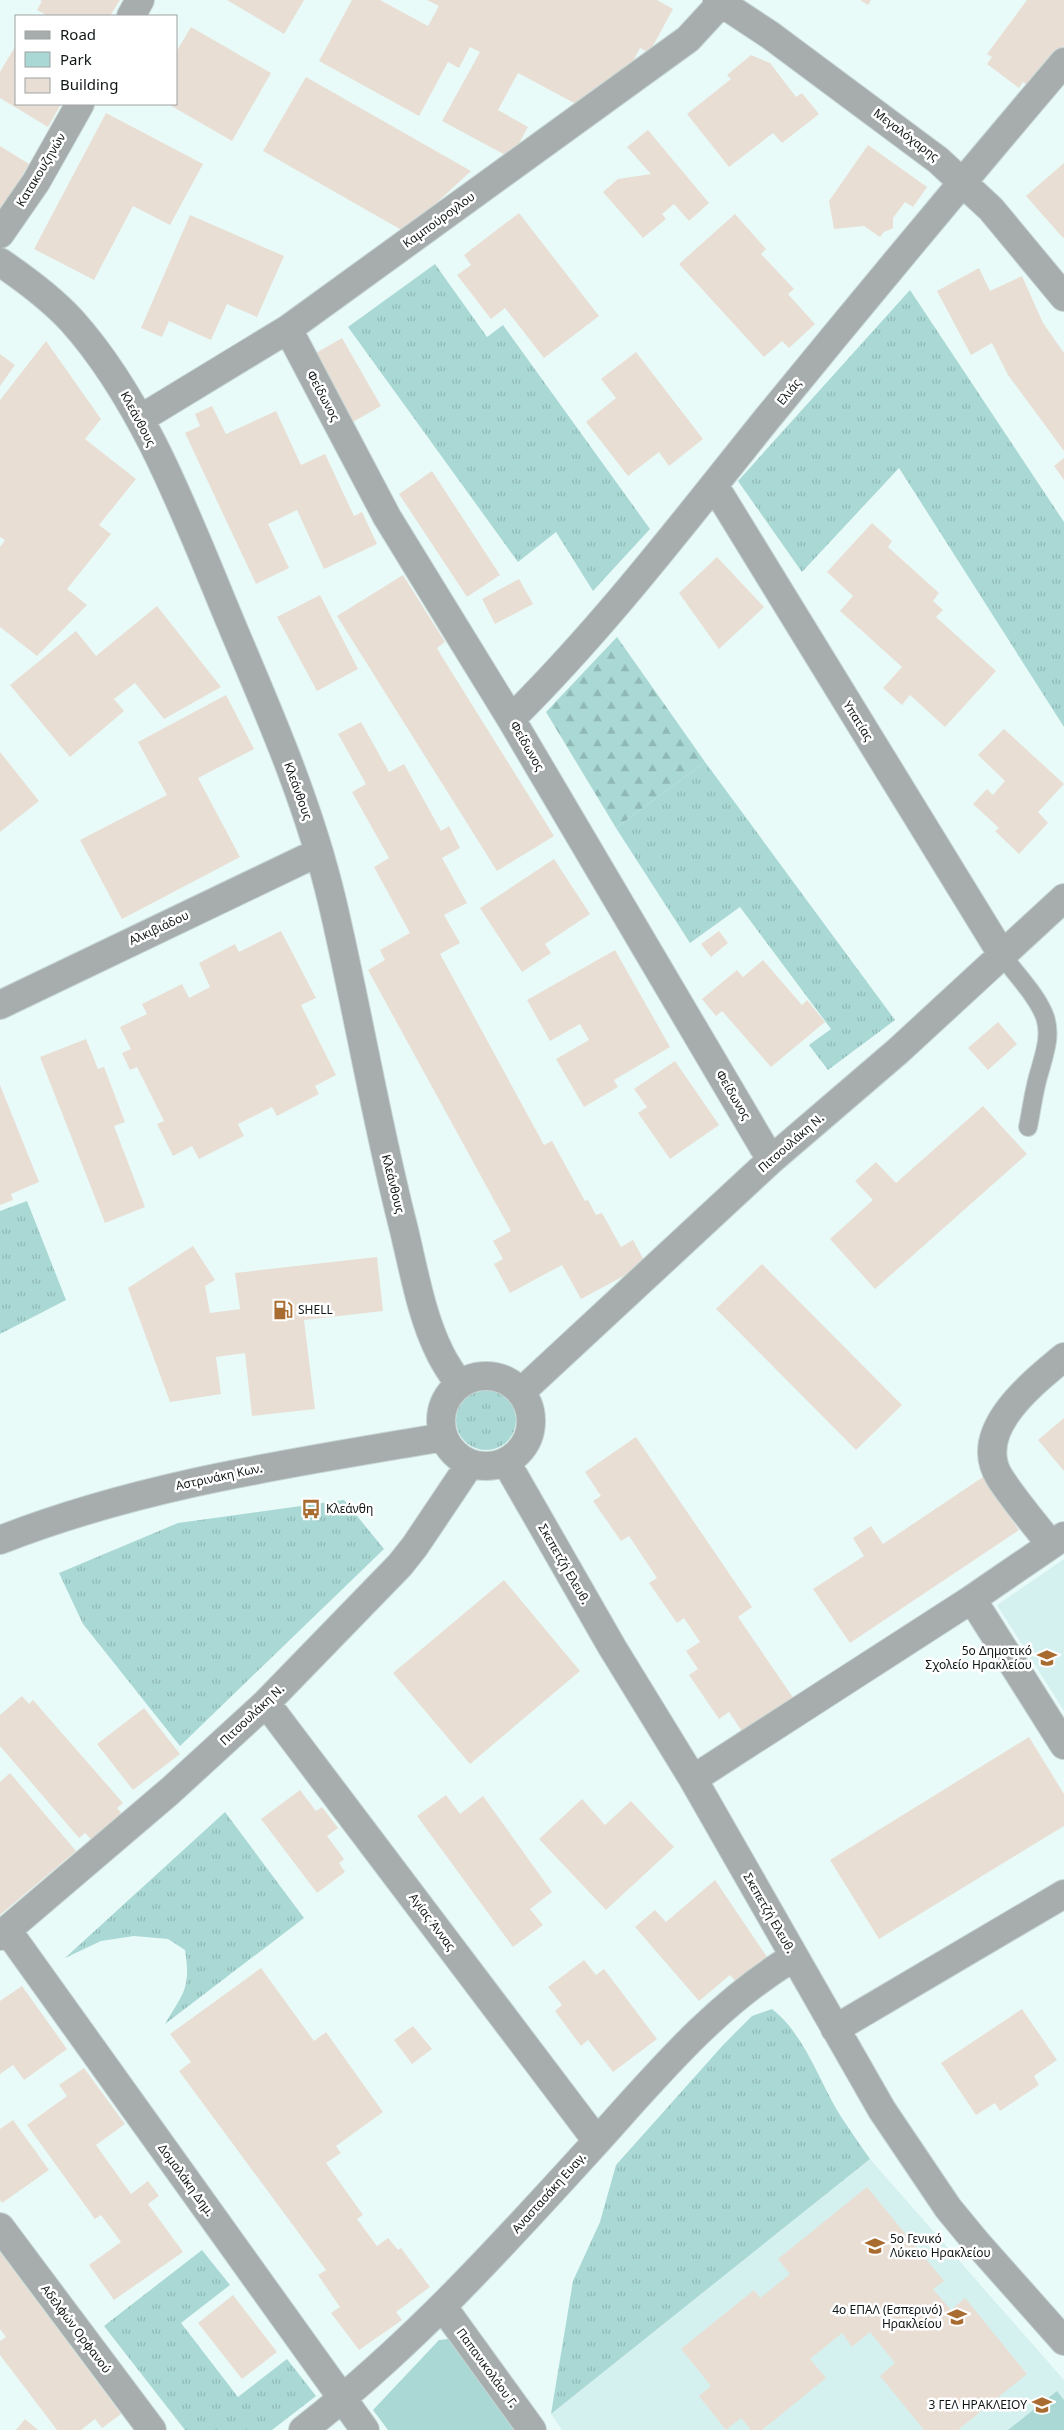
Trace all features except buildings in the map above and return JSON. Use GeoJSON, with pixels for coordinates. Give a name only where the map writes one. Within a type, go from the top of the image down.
{"type":"FeatureCollection","features":[{"type":"Feature","properties":{"kind":"street"},"geometry":{"type":"LineString","coordinates":[[132,15],[140,0]]}},
{"type":"Feature","properties":{"kind":"street","name":"Μεγαλόχαρης"},"geometry":{"type":"LineString","coordinates":[[721,1],[904,133],[962,181],[991,209],[1064,297]]}},
{"type":"Feature","properties":{"kind":"street","name":"Καμπούρογλου"},"geometry":{"type":"LineString","coordinates":[[140,419],[288,329],[688,39],[721,1]]}},
{"type":"Feature","properties":{"kind":"street","name":"Ελιάς"},"geometry":{"type":"LineString","coordinates":[[511,719],[551,680],[714,485],[962,181],[1064,62]]}},
{"type":"Feature","properties":{"kind":"street","name":"Κατακουζηνών"},"geometry":{"type":"LineString","coordinates":[[0,234],[36,182],[79,105]]}},
{"type":"Feature","properties":{"kind":"street","name":"Κλεάνθους"},"geometry":{"type":"LineString","coordinates":[[0,262],[39,290],[70,318],[104,362],[140,419],[189,525],[268,710],[297,785],[319,852],[332,900],[386,1157],[425,1310],[439,1352],[459,1385]]}},
{"type":"Feature","properties":{"kind":"street","name":"Φείδωνος"},"geometry":{"type":"LineString","coordinates":[[288,329],[387,517],[511,719],[771,1160]]}},
{"type":"Feature","properties":{"kind":"street","name":"Υπατίας"},"geometry":{"type":"LineString","coordinates":[[714,485],[1003,956]]}},
{"type":"Feature","properties":{"kind":"street","name":"Αλκιβιάδου"},"geometry":{"type":"LineString","coordinates":[[0,1005],[319,852]]}},
{"type":"Feature","properties":{"kind":"street","name":"Πιτσουλάκη Ν."},"geometry":{"type":"LineString","coordinates":[[521,1392],[771,1160],[898,1051],[1064,898]]}},
{"type":"Feature","properties":{"kind":"street"},"geometry":{"type":"LineString","coordinates":[[693,1779],[972,1599],[1058,1541],[999,1477],[992,1453],[993,1442],[1002,1418],[1025,1391],[1064,1356]]}},
{"type":"Feature","properties":{"kind":"street"},"geometry":{"type":"LineString","coordinates":[[476,1376],[495,1376],[514,1384],[521,1392],[530,1410],[531,1431],[521,1451],[506,1462],[488,1466],[470,1464],[455,1454],[444,1436],[441,1424],[442,1407],[452,1390],[476,1376]]}},
{"type":"Feature","properties":{"kind":"street","name":"Αστρινάκη Κων."},"geometry":{"type":"LineString","coordinates":[[0,1540],[93,1507],[231,1473],[444,1436]]}},
{"type":"Feature","properties":{"kind":"street","name":"Σκεπετζή Ελευθ."},"geometry":{"type":"LineString","coordinates":[[506,1462],[612,1646],[693,1779],[882,2110],[948,2208],[1064,2341]]}},
{"type":"Feature","properties":{"kind":"street","name":"Πιτσουλάκη Ν."},"geometry":{"type":"LineString","coordinates":[[4,1933],[163,1798],[266,1703],[400,1565],[415,1546],[470,1464]]}},
{"type":"Feature","properties":{"kind":"street"},"geometry":{"type":"LineString","coordinates":[[972,1599],[1064,1745]]}},
{"type":"Feature","properties":{"kind":"street","name":"Αγίας Άννας"},"geometry":{"type":"LineString","coordinates":[[266,1703],[597,2141]]}},
{"type":"Feature","properties":{"kind":"street"},"geometry":{"type":"LineString","coordinates":[[835,2029],[1064,1894]]}},
{"type":"Feature","properties":{"kind":"street","name":"Δομαλάκη Δημ."},"geometry":{"type":"LineString","coordinates":[[4,1933],[365,2430]]}},
{"type":"Feature","properties":{"kind":"street","name":"Αναστασάκη Ευαγ."},"geometry":{"type":"LineString","coordinates":[[303,2430],[343,2399],[443,2307],[706,2023],[766,1974],[794,1957]]}},
{"type":"Feature","properties":{"kind":"street","name":"Αδελφών Ορφανού"},"geometry":{"type":"LineString","coordinates":[[0,2227],[152,2430]]}},
{"type":"Feature","properties":{"kind":"street","name":"Παπανικολάου Γ."},"geometry":{"type":"LineString","coordinates":[[443,2307],[532,2430]]}},
{"type":"Feature","properties":{"kind":"lane"},"geometry":{"type":"LineString","coordinates":[[1003,956],[1039,1006],[1045,1018],[1047,1030],[1046,1054],[1040,1070],[1028,1127]]}},
{"type":"Feature","properties":{"kind":"shaded area","name":"5ο Δημοτικό Σχολείο Ηρακλείου"},"geometry":{"type":"Polygon","coordinates":[[[1064,1559],[1064,1711],[997,1605],[1064,1559]]]}},
{"type":"Feature","properties":{"kind":"shaded area"},"geometry":{"type":"Polygon","coordinates":[[[870,2159],[1064,2380],[1064,2430],[562,2430],[551,2414],[870,2159]]]}},
{"type":"Feature","properties":{"kind":"green space"},"geometry":{"type":"Polygon","coordinates":[[[435,264],[487,337],[503,325],[650,529],[593,591],[556,532],[518,562],[348,327],[435,264]]]}},
{"type":"Feature","properties":{"kind":"green space"},"geometry":{"type":"Polygon","coordinates":[[[910,290],[1064,522],[1064,727],[899,468],[802,572],[738,481],[910,290]]]}},
{"type":"Feature","properties":{"kind":"green space"},"geometry":{"type":"Polygon","coordinates":[[[617,637],[705,762],[616,828],[546,712],[617,637]]]}},
{"type":"Feature","properties":{"kind":"green space"},"geometry":{"type":"Polygon","coordinates":[[[705,762],[895,1020],[828,1070],[809,1045],[831,1029],[740,907],[690,943],[616,828],[705,762]]]}},
{"type":"Feature","properties":{"kind":"green space"},"geometry":{"type":"Polygon","coordinates":[[[27,1201],[66,1300],[0,1334],[0,1211],[27,1201]]]}},
{"type":"Feature","properties":{"kind":"green space"},"geometry":{"type":"Polygon","coordinates":[[[486,1390],[502,1395],[507,1399],[511,1404],[516,1420],[511,1436],[507,1441],[502,1445],[486,1450],[470,1445],[465,1441],[461,1436],[456,1420],[461,1404],[465,1399],[470,1395],[486,1390]]]}},
{"type":"Feature","properties":{"kind":"green space"},"geometry":{"type":"Polygon","coordinates":[[[344,1500],[384,1549],[180,1746],[83,1624],[59,1573],[178,1523],[344,1500]]]}},
{"type":"Feature","properties":{"kind":"green space"},"geometry":{"type":"Polygon","coordinates":[[[225,1812],[304,1918],[165,2024],[181,1997],[186,1982],[187,1963],[185,1950],[168,1939],[134,1936],[101,1941],[65,1958],[225,1812]]]}},
{"type":"Feature","properties":{"kind":"green space"},"geometry":{"type":"Polygon","coordinates":[[[772,2009],[783,2019],[802,2044],[838,2112],[870,2159],[551,2414],[573,2281],[600,2222],[616,2165],[724,2044],[752,2016],[772,2009]]]}},
{"type":"Feature","properties":{"kind":"green space"},"geometry":{"type":"Polygon","coordinates":[[[202,2250],[230,2285],[181,2323],[238,2397],[287,2359],[316,2396],[272,2430],[185,2430],[104,2326],[202,2250]]]}},
{"type":"Feature","properties":{"kind":"green space"},"geometry":{"type":"Polygon","coordinates":[[[457,2338],[522,2430],[388,2430],[373,2410],[439,2340],[457,2338]]]}},
{"type":"Feature","properties":{"kind":"green space"},"geometry":{"type":"Polygon","coordinates":[[[1057,2391],[1064,2400],[1064,2430],[1008,2430],[1057,2391]]]}},
{"type":"Feature","properties":{"kind":"place","name":"SHELL"},"geometry":{"type":"Point","coordinates":[283,1310]}},
{"type":"Feature","properties":{"kind":"place","name":"Κλεάνθη"},"geometry":{"type":"Point","coordinates":[311,1509]}},
{"type":"Feature","properties":{"kind":"place","name":"5ο Δημοτικό Σχολείο Ηρακλείου"},"geometry":{"type":"Point","coordinates":[1047,1658]}},
{"type":"Feature","properties":{"kind":"place","name":"5ο Γενικό Λύκειο Ηρακλείου"},"geometry":{"type":"Point","coordinates":[875,2246]}},
{"type":"Feature","properties":{"kind":"place","name":"4o ΕΠΑΛ (Εσπερινό) Ηρακλείου"},"geometry":{"type":"Point","coordinates":[957,2317]}},
{"type":"Feature","properties":{"kind":"place","name":"3 ΓΕΛ ΗΡΑΚΛΕΙΟΥ"},"geometry":{"type":"Point","coordinates":[1042,2405]}}]}
